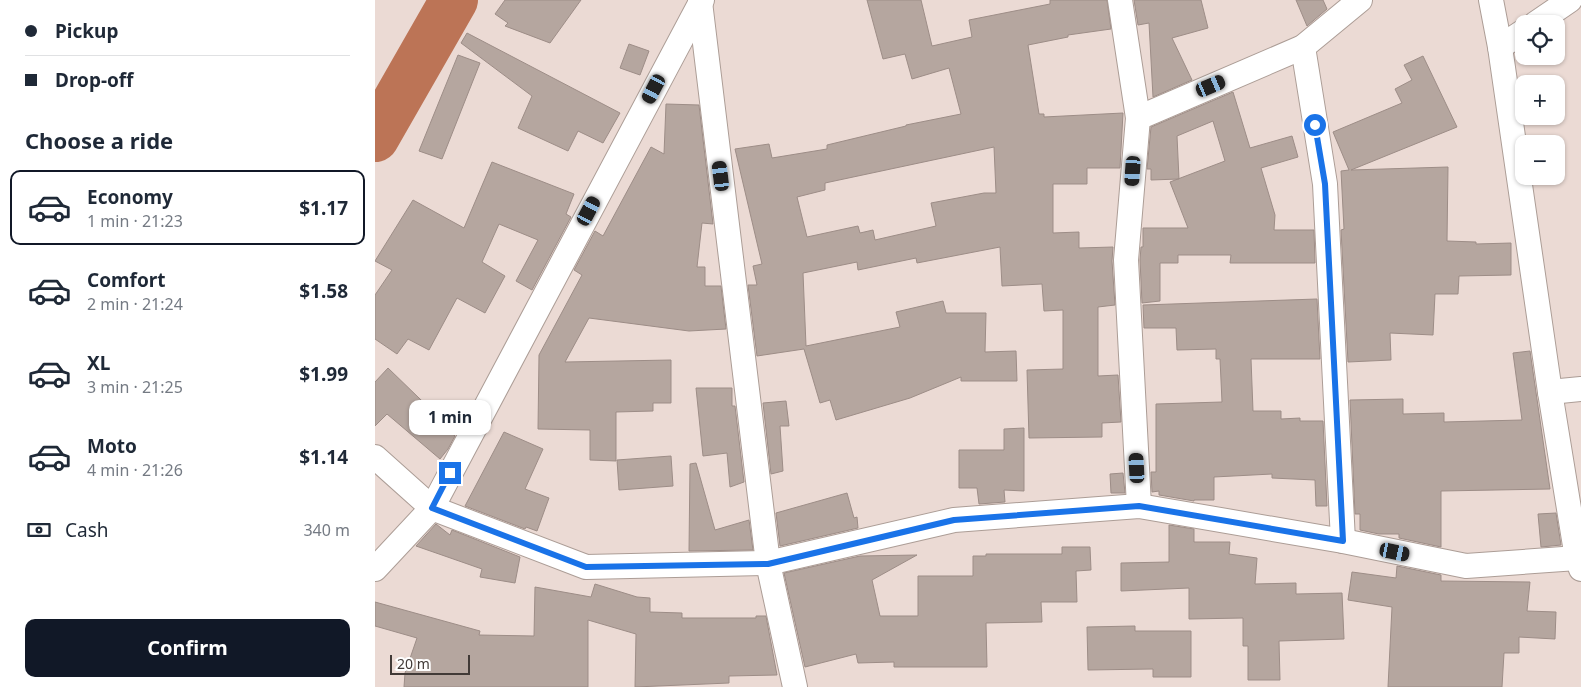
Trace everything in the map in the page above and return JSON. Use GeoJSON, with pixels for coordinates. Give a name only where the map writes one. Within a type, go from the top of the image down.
{"type":"FeatureCollection","features":[{"type":"Feature","properties":{"kind":"street"},"geometry":{"type":"LineString","coordinates":[[1120,0],[1138,118],[1127,260],[1139,506]]}},
{"type":"Feature","properties":{"kind":"street"},"geometry":{"type":"LineString","coordinates":[[1138,118],[1303,47],[1334,9],[1360,0]]}},
{"type":"Feature","properties":{"kind":"street"},"geometry":{"type":"LineString","coordinates":[[375,457],[432,508],[586,567],[768,564],[954,520],[1139,506],[1343,541],[1466,566],[1579,564],[1549,392],[1500,48],[1491,0]]}},
{"type":"Feature","properties":{"kind":"street"},"geometry":{"type":"LineString","coordinates":[[1548,15],[1570,0]]}},
{"type":"Feature","properties":{"kind":"street"},"geometry":{"type":"LineString","coordinates":[[375,569],[432,508],[701,1]]}},
{"type":"Feature","properties":{"kind":"street"},"geometry":{"type":"LineString","coordinates":[[701,1],[768,564],[795,687]]}},
{"type":"Feature","properties":{"kind":"street"},"geometry":{"type":"LineString","coordinates":[[1500,48],[1515,37]]}},
{"type":"Feature","properties":{"kind":"street"},"geometry":{"type":"LineString","coordinates":[[1303,47],[1325,184],[1343,541]]}},
{"type":"Feature","properties":{"kind":"street"},"geometry":{"type":"LineString","coordinates":[[1549,392],[1581,389]]}},
{"type":"Feature","properties":{"kind":"building"},"geometry":{"type":"Polygon","coordinates":[[[505,0],[581,0],[550,43],[505,26],[508,23],[495,14],[505,0]]]}},
{"type":"Feature","properties":{"kind":"building"},"geometry":{"type":"Polygon","coordinates":[[[867,0],[921,0],[932,46],[972,37],[969,20],[1050,4],[1050,0],[1107,0],[1111,29],[1068,35],[1068,37],[1028,45],[1039,114],[1044,114],[1044,117],[1123,113],[1120,168],[1087,168],[1087,184],[1053,184],[1053,233],[1079,232],[1079,248],[1113,247],[1115,305],[1098,307],[1098,376],[1118,375],[1121,422],[1102,423],[1102,437],[1029,438],[1027,370],[1063,369],[1063,310],[1044,311],[1042,284],[1002,286],[1000,247],[917,263],[916,258],[858,270],[857,262],[803,273],[806,346],[900,327],[896,312],[943,301],[946,313],[986,313],[985,352],[1016,351],[1017,381],[961,381],[961,377],[910,398],[836,420],[830,400],[820,403],[804,349],[757,356],[748,285],[757,285],[753,266],[762,264],[735,149],[769,144],[772,158],[827,149],[827,145],[906,125],[961,114],[949,68],[912,79],[905,54],[883,59],[867,0]],[[994,147],[825,183],[825,190],[797,197],[807,237],[858,226],[860,233],[873,230],[875,240],[936,226],[931,203],[984,193],[996,193],[994,147]]]}},
{"type":"Feature","properties":{"kind":"building"},"geometry":{"type":"Polygon","coordinates":[[[1134,0],[1201,0],[1208,28],[1172,38],[1192,80],[1153,97],[1149,23],[1138,25],[1134,0]]]}},
{"type":"Feature","properties":{"kind":"building"},"geometry":{"type":"Polygon","coordinates":[[[1296,0],[1323,0],[1327,9],[1307,26],[1296,0]]]}},
{"type":"Feature","properties":{"kind":"building"},"geometry":{"type":"Polygon","coordinates":[[[467,33],[620,113],[603,143],[578,131],[568,151],[518,128],[532,96],[461,43],[467,33]]]}},
{"type":"Feature","properties":{"kind":"building"},"geometry":{"type":"Polygon","coordinates":[[[629,44],[649,51],[640,75],[620,68],[629,44]]]}},
{"type":"Feature","properties":{"kind":"building"},"geometry":{"type":"Polygon","coordinates":[[[458,55],[480,63],[442,159],[419,151],[458,55]]]}},
{"type":"Feature","properties":{"kind":"building"},"geometry":{"type":"Polygon","coordinates":[[[1423,56],[1457,127],[1351,170],[1448,167],[1447,241],[1476,242],[1476,244],[1511,243],[1511,275],[1459,276],[1458,294],[1435,294],[1433,335],[1390,333],[1391,360],[1348,362],[1341,230],[1344,229],[1341,171],[1349,170],[1333,132],[1402,103],[1395,89],[1412,80],[1404,65],[1423,56]]]}},
{"type":"Feature","properties":{"kind":"building"},"geometry":{"type":"Polygon","coordinates":[[[1233,92],[1250,148],[1292,136],[1298,157],[1261,168],[1275,215],[1274,230],[1314,230],[1315,263],[1230,263],[1231,255],[1178,255],[1178,263],[1160,263],[1160,301],[1142,303],[1140,260],[1141,247],[1143,247],[1143,228],[1188,228],[1170,182],[1178,179],[1151,180],[1151,169],[1147,169],[1151,127],[1233,92]],[[1213,121],[1177,136],[1179,179],[1225,161],[1213,121]]]}},
{"type":"Feature","properties":{"kind":"building"},"geometry":{"type":"Polygon","coordinates":[[[666,104],[699,105],[713,224],[702,223],[697,267],[705,267],[705,286],[721,286],[726,329],[689,331],[589,318],[565,362],[671,360],[671,403],[653,403],[653,411],[616,412],[616,461],[590,460],[590,430],[538,429],[539,355],[582,275],[574,270],[595,231],[603,236],[651,147],[664,154],[666,104]]]}},
{"type":"Feature","properties":{"kind":"building"},"geometry":{"type":"Polygon","coordinates":[[[492,162],[574,194],[566,214],[571,217],[532,290],[516,281],[538,240],[499,224],[482,262],[505,276],[485,313],[457,298],[429,350],[408,339],[397,354],[375,339],[375,295],[392,270],[375,261],[413,200],[464,228],[492,162]]]}},
{"type":"Feature","properties":{"kind":"building"},"geometry":{"type":"Polygon","coordinates":[[[1317,299],[1320,359],[1251,359],[1253,411],[1281,411],[1281,419],[1300,418],[1300,421],[1323,421],[1327,506],[1316,506],[1315,480],[1272,478],[1272,474],[1214,477],[1214,500],[1194,501],[1159,495],[1159,491],[1152,492],[1151,472],[1156,472],[1156,404],[1222,402],[1220,359],[1216,359],[1216,349],[1177,350],[1176,328],[1144,328],[1143,305],[1317,299]]]}},
{"type":"Feature","properties":{"kind":"building"},"geometry":{"type":"Polygon","coordinates":[[[1530,351],[1550,489],[1441,491],[1441,547],[1399,538],[1399,534],[1379,534],[1360,530],[1360,514],[1355,514],[1350,400],[1403,399],[1403,414],[1444,413],[1444,422],[1522,420],[1513,353],[1530,351]]]}},
{"type":"Feature","properties":{"kind":"building"},"geometry":{"type":"Polygon","coordinates":[[[388,368],[450,428],[448,430],[455,436],[440,459],[387,414],[375,426],[375,382],[388,368]]]}},
{"type":"Feature","properties":{"kind":"building"},"geometry":{"type":"Polygon","coordinates":[[[696,388],[732,388],[732,406],[735,406],[744,482],[730,487],[727,453],[703,456],[696,388]]]}},
{"type":"Feature","properties":{"kind":"building"},"geometry":{"type":"Polygon","coordinates":[[[786,401],[789,426],[780,426],[783,471],[771,474],[763,403],[786,401]]]}},
{"type":"Feature","properties":{"kind":"building"},"geometry":{"type":"Polygon","coordinates":[[[1024,428],[1024,491],[1004,490],[1005,502],[979,504],[977,488],[959,488],[959,450],[1004,450],[1004,429],[1024,428]]]}},
{"type":"Feature","properties":{"kind":"building"},"geometry":{"type":"Polygon","coordinates":[[[504,432],[543,449],[525,489],[549,498],[537,531],[526,527],[525,529],[465,506],[504,432]]]}},
{"type":"Feature","properties":{"kind":"building"},"geometry":{"type":"Polygon","coordinates":[[[671,456],[673,486],[619,490],[617,460],[671,456]]]}},
{"type":"Feature","properties":{"kind":"building"},"geometry":{"type":"Polygon","coordinates":[[[696,463],[715,530],[749,520],[753,550],[689,551],[690,464],[696,463]]]}},
{"type":"Feature","properties":{"kind":"building"},"geometry":{"type":"Polygon","coordinates":[[[1123,473],[1125,493],[1111,493],[1110,474],[1123,473]]]}},
{"type":"Feature","properties":{"kind":"building"},"geometry":{"type":"Polygon","coordinates":[[[847,493],[854,518],[857,517],[858,528],[780,546],[776,513],[847,493]]]}},
{"type":"Feature","properties":{"kind":"building"},"geometry":{"type":"Polygon","coordinates":[[[1556,513],[1561,545],[1541,547],[1538,514],[1556,513]]]}},
{"type":"Feature","properties":{"kind":"building"},"geometry":{"type":"Polygon","coordinates":[[[436,524],[450,535],[452,530],[520,557],[515,583],[480,577],[482,569],[416,546],[436,524]]]}},
{"type":"Feature","properties":{"kind":"building"},"geometry":{"type":"Polygon","coordinates":[[[1169,525],[1194,529],[1194,542],[1230,542],[1229,554],[1257,558],[1255,584],[1296,583],[1296,594],[1342,593],[1344,639],[1279,641],[1280,680],[1248,680],[1248,646],[1243,646],[1243,618],[1189,619],[1189,588],[1121,591],[1121,563],[1169,562],[1169,525]]]}},
{"type":"Feature","properties":{"kind":"building"},"geometry":{"type":"Polygon","coordinates":[[[1062,547],[1090,547],[1091,570],[1076,571],[1077,602],[1041,602],[1042,622],[986,623],[987,667],[894,667],[894,662],[858,663],[856,654],[805,667],[784,573],[860,556],[917,555],[872,580],[880,616],[918,616],[918,576],[973,576],[973,556],[986,556],[986,554],[1062,554],[1062,547]]]}},
{"type":"Feature","properties":{"kind":"building"},"geometry":{"type":"Polygon","coordinates":[[[1397,566],[1441,575],[1441,581],[1530,582],[1527,611],[1556,612],[1555,639],[1519,637],[1519,653],[1504,653],[1502,687],[1388,687],[1392,607],[1348,600],[1352,572],[1396,578],[1397,566]]]}},
{"type":"Feature","properties":{"kind":"building"},"geometry":{"type":"Polygon","coordinates":[[[595,584],[637,597],[650,598],[650,612],[682,613],[682,618],[756,618],[756,616],[766,616],[777,675],[729,676],[729,683],[635,687],[636,634],[588,620],[588,687],[404,687],[405,673],[417,638],[375,626],[375,602],[480,631],[479,635],[534,636],[535,587],[591,597],[595,584]]]}},
{"type":"Feature","properties":{"kind":"building"},"geometry":{"type":"Polygon","coordinates":[[[1135,626],[1135,631],[1191,631],[1191,677],[1153,677],[1153,669],[1088,670],[1087,627],[1135,626]]]}},
{"type":"Feature","properties":{"kind":"waterway"},"geometry":{"type":"LineString","coordinates":[[375,138],[454,0]]}},
{"type":"Feature","properties":{"kind":"route"},"geometry":{"type":"LineString","coordinates":[[450,473],[432,508],[586,567],[768,564],[954,520],[1139,506],[1343,541],[1325,184],[1315,125]]}}]}
